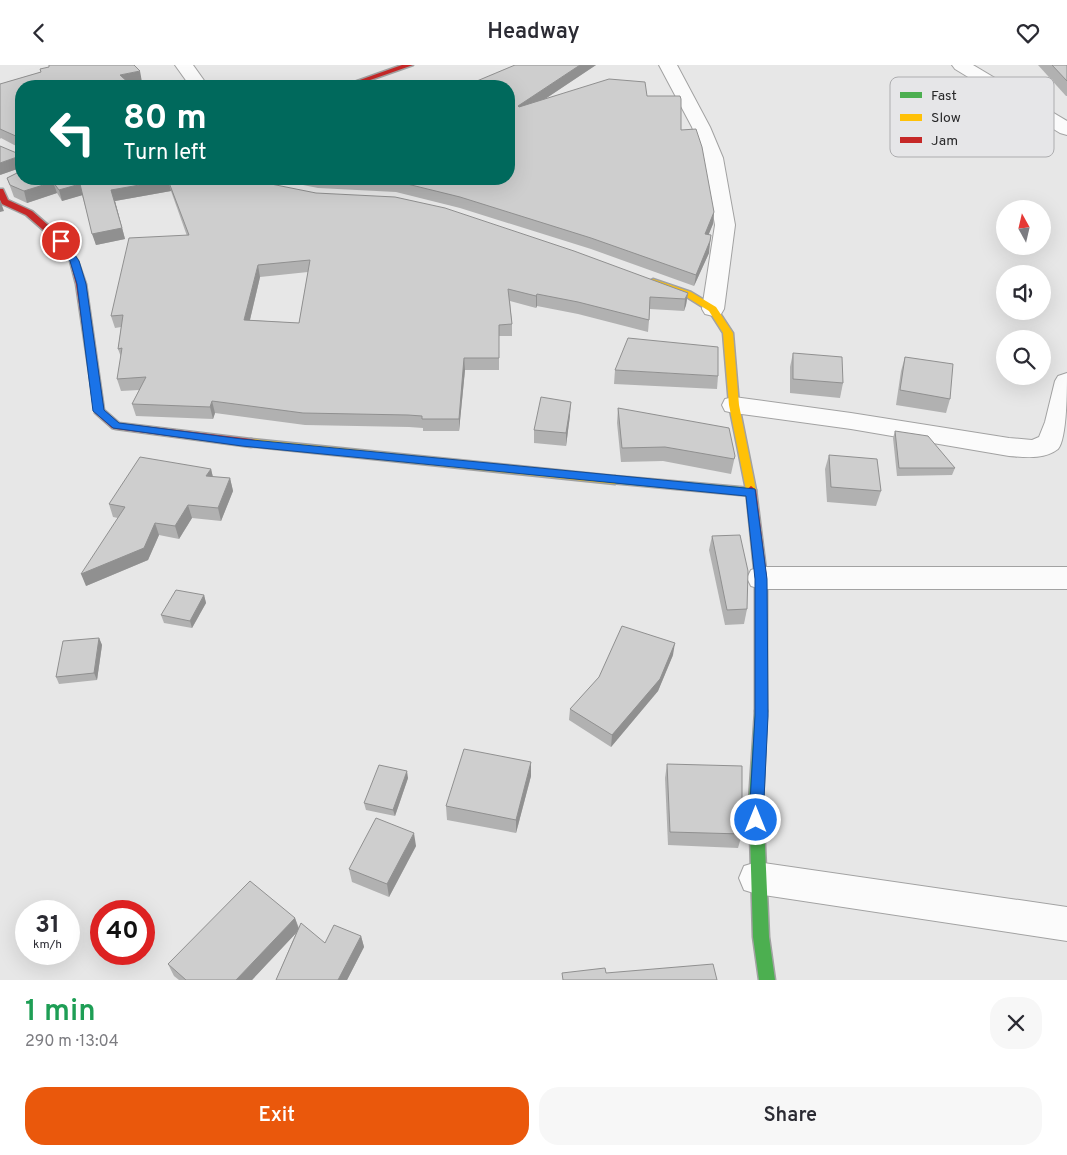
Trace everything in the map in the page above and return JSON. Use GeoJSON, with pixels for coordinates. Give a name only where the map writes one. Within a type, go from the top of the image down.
{"type":"FeatureCollection","features":[{"type":"Feature","properties":{"kind":"street"},"geometry":{"type":"LineString","coordinates":[[184,65],[195,80]]}},
{"type":"Feature","properties":{"kind":"street"},"geometry":{"type":"LineString","coordinates":[[365,80],[409,65]]}},
{"type":"Feature","properties":{"kind":"street"},"geometry":{"type":"LineString","coordinates":[[668,65],[701,127],[714,167],[725,225],[713,309]]}},
{"type":"Feature","properties":{"kind":"street"},"geometry":{"type":"LineString","coordinates":[[961,65],[981,77]]}},
{"type":"Feature","properties":{"kind":"street"},"geometry":{"type":"LineString","coordinates":[[1054,111],[1067,110]]}},
{"type":"Feature","properties":{"kind":"street"},"geometry":{"type":"LineString","coordinates":[[1054,121],[1067,129]]}},
{"type":"Feature","properties":{"kind":"street"},"geometry":{"type":"LineString","coordinates":[[2,185],[5,202],[30,213],[61,241],[74,261],[81,284],[99,411],[116,426],[232,441],[518,471],[751,492]]}},
{"type":"Feature","properties":{"kind":"street"},"geometry":{"type":"LineString","coordinates":[[644,278],[688,294],[713,309],[728,333],[734,405],[751,492],[761,579],[761,716],[756,801],[761,937],[767,980]]}},
{"type":"Feature","properties":{"kind":"street"},"geometry":{"type":"LineString","coordinates":[[734,405],[851,421],[1009,447],[1034,449],[1050,443],[1058,422],[1067,381]]}},
{"type":"Feature","properties":{"kind":"street"},"geometry":{"type":"LineString","coordinates":[[761,579],[1067,578]]}},
{"type":"Feature","properties":{"kind":"street"},"geometry":{"type":"LineString","coordinates":[[758,878],[1067,925]]}},
{"type":"Feature","properties":{"kind":"building"},"geometry":{"type":"Polygon","coordinates":[[[49,65],[134,65],[140,71],[120,75],[125,80],[15,80],[15,136],[0,129],[0,84],[41,72],[40,69],[49,67],[49,65]]]}},
{"type":"Feature","properties":{"kind":"building"},"geometry":{"type":"Polygon","coordinates":[[[515,65],[580,65],[519,107],[609,79],[645,82],[647,96],[680,96],[681,130],[696,129],[702,147],[714,212],[705,234],[711,235],[710,241],[696,275],[591,238],[460,197],[411,185],[515,185],[515,80],[479,80],[515,65]]]}},
{"type":"Feature","properties":{"kind":"building"},"geometry":{"type":"Polygon","coordinates":[[[1052,65],[1067,65],[1067,81],[1052,65]]]}},
{"type":"Feature","properties":{"kind":"building"},"geometry":{"type":"Polygon","coordinates":[[[0,146],[15,152],[15,158],[0,163],[0,146]]]}},
{"type":"Feature","properties":{"kind":"building"},"geometry":{"type":"Polygon","coordinates":[[[15,174],[15,185],[43,185],[24,191],[10,185],[7,178],[15,174]]]}},
{"type":"Feature","properties":{"kind":"building"},"geometry":{"type":"Polygon","coordinates":[[[55,185],[76,185],[59,190],[55,185]]]}},
{"type":"Feature","properties":{"kind":"building"},"geometry":{"type":"Polygon","coordinates":[[[80,185],[140,185],[111,190],[122,228],[92,234],[80,185]]]}},
{"type":"Feature","properties":{"kind":"building"},"geometry":{"type":"Polygon","coordinates":[[[170,185],[276,185],[316,193],[395,197],[445,208],[574,251],[688,293],[685,299],[650,297],[649,320],[578,302],[537,294],[536,296],[508,289],[512,324],[499,325],[499,358],[464,358],[459,419],[422,419],[422,416],[408,415],[303,413],[212,401],[210,407],[132,404],[146,377],[117,379],[122,348],[118,349],[123,315],[111,316],[129,238],[189,235],[170,185]],[[310,260],[258,265],[244,320],[299,323],[310,260]]]}},
{"type":"Feature","properties":{"kind":"building"},"geometry":{"type":"Polygon","coordinates":[[[628,338],[718,347],[718,376],[615,370],[628,338]]]}},
{"type":"Feature","properties":{"kind":"building"},"geometry":{"type":"Polygon","coordinates":[[[793,353],[842,357],[843,383],[793,379],[793,353]]]}},
{"type":"Feature","properties":{"kind":"building"},"geometry":{"type":"Polygon","coordinates":[[[905,357],[953,364],[950,399],[900,390],[905,357]]]}},
{"type":"Feature","properties":{"kind":"building"},"geometry":{"type":"Polygon","coordinates":[[[541,397],[571,402],[566,433],[534,430],[541,397]]]}},
{"type":"Feature","properties":{"kind":"building"},"geometry":{"type":"Polygon","coordinates":[[[618,408],[729,428],[734,459],[665,447],[622,448],[618,408]]]}},
{"type":"Feature","properties":{"kind":"building"},"geometry":{"type":"Polygon","coordinates":[[[895,431],[928,436],[955,468],[899,468],[895,431]]]}},
{"type":"Feature","properties":{"kind":"building"},"geometry":{"type":"Polygon","coordinates":[[[829,455],[877,459],[881,491],[831,487],[829,455]]]}},
{"type":"Feature","properties":{"kind":"building"},"geometry":{"type":"Polygon","coordinates":[[[140,457],[211,469],[206,476],[230,478],[218,508],[188,505],[175,526],[155,523],[144,548],[81,574],[125,507],[109,504],[140,457]]]}},
{"type":"Feature","properties":{"kind":"building"},"geometry":{"type":"Polygon","coordinates":[[[740,535],[748,571],[747,609],[727,610],[712,536],[740,535]]]}},
{"type":"Feature","properties":{"kind":"building"},"geometry":{"type":"Polygon","coordinates":[[[176,590],[204,595],[190,621],[161,615],[176,590]]]}},
{"type":"Feature","properties":{"kind":"building"},"geometry":{"type":"Polygon","coordinates":[[[622,626],[675,643],[660,679],[612,735],[570,709],[599,677],[622,626]]]}},
{"type":"Feature","properties":{"kind":"building"},"geometry":{"type":"Polygon","coordinates":[[[99,638],[94,673],[56,677],[63,641],[99,638]]]}},
{"type":"Feature","properties":{"kind":"building"},"geometry":{"type":"Polygon","coordinates":[[[464,749],[531,762],[516,820],[446,806],[464,749]]]}},
{"type":"Feature","properties":{"kind":"building"},"geometry":{"type":"Polygon","coordinates":[[[667,764],[742,766],[742,834],[670,832],[667,764]]]}},
{"type":"Feature","properties":{"kind":"building"},"geometry":{"type":"Polygon","coordinates":[[[379,765],[407,771],[393,810],[364,803],[379,765]]]}},
{"type":"Feature","properties":{"kind":"building"},"geometry":{"type":"Polygon","coordinates":[[[376,818],[414,833],[387,884],[349,869],[376,818]]]}},
{"type":"Feature","properties":{"kind":"building"},"geometry":{"type":"Polygon","coordinates":[[[250,881],[295,918],[236,980],[186,980],[168,964],[250,881]]]}},
{"type":"Feature","properties":{"kind":"building"},"geometry":{"type":"Polygon","coordinates":[[[301,923],[325,943],[334,925],[361,936],[338,980],[276,980],[301,923]]]}},
{"type":"Feature","properties":{"kind":"building"},"geometry":{"type":"Polygon","coordinates":[[[713,964],[717,980],[563,980],[562,973],[605,968],[606,973],[713,964]]]}},
{"type":"Feature","properties":{"kind":"traffic: fast"},"geometry":{"type":"LineString","coordinates":[[615,480],[751,492]]}},
{"type":"Feature","properties":{"kind":"traffic: fast"},"geometry":{"type":"LineString","coordinates":[[761,711],[756,801],[761,937],[767,980]]}},
{"type":"Feature","properties":{"kind":"traffic: slow"},"geometry":{"type":"LineString","coordinates":[[653,282],[688,294],[713,309],[728,333],[734,405],[751,490]]}},
{"type":"Feature","properties":{"kind":"traffic: slow"},"geometry":{"type":"LineString","coordinates":[[251,443],[615,480]]}},
{"type":"Feature","properties":{"kind":"traffic: jam"},"geometry":{"type":"LineString","coordinates":[[365,80],[409,65]]}},
{"type":"Feature","properties":{"kind":"traffic: jam"},"geometry":{"type":"LineString","coordinates":[[0,191],[5,202],[29,213],[61,241],[74,261],[81,284],[99,411],[116,426],[251,443]]}},
{"type":"Feature","properties":{"kind":"traffic: jam"},"geometry":{"type":"LineString","coordinates":[[751,490],[761,578],[761,711]]}},
{"type":"Feature","properties":{"kind":"route"},"geometry":{"type":"LineString","coordinates":[[61,241],[74,261],[81,284],[99,411],[116,426],[203,438],[518,471],[751,492],[761,579],[761,716],[756,820]]}}]}
